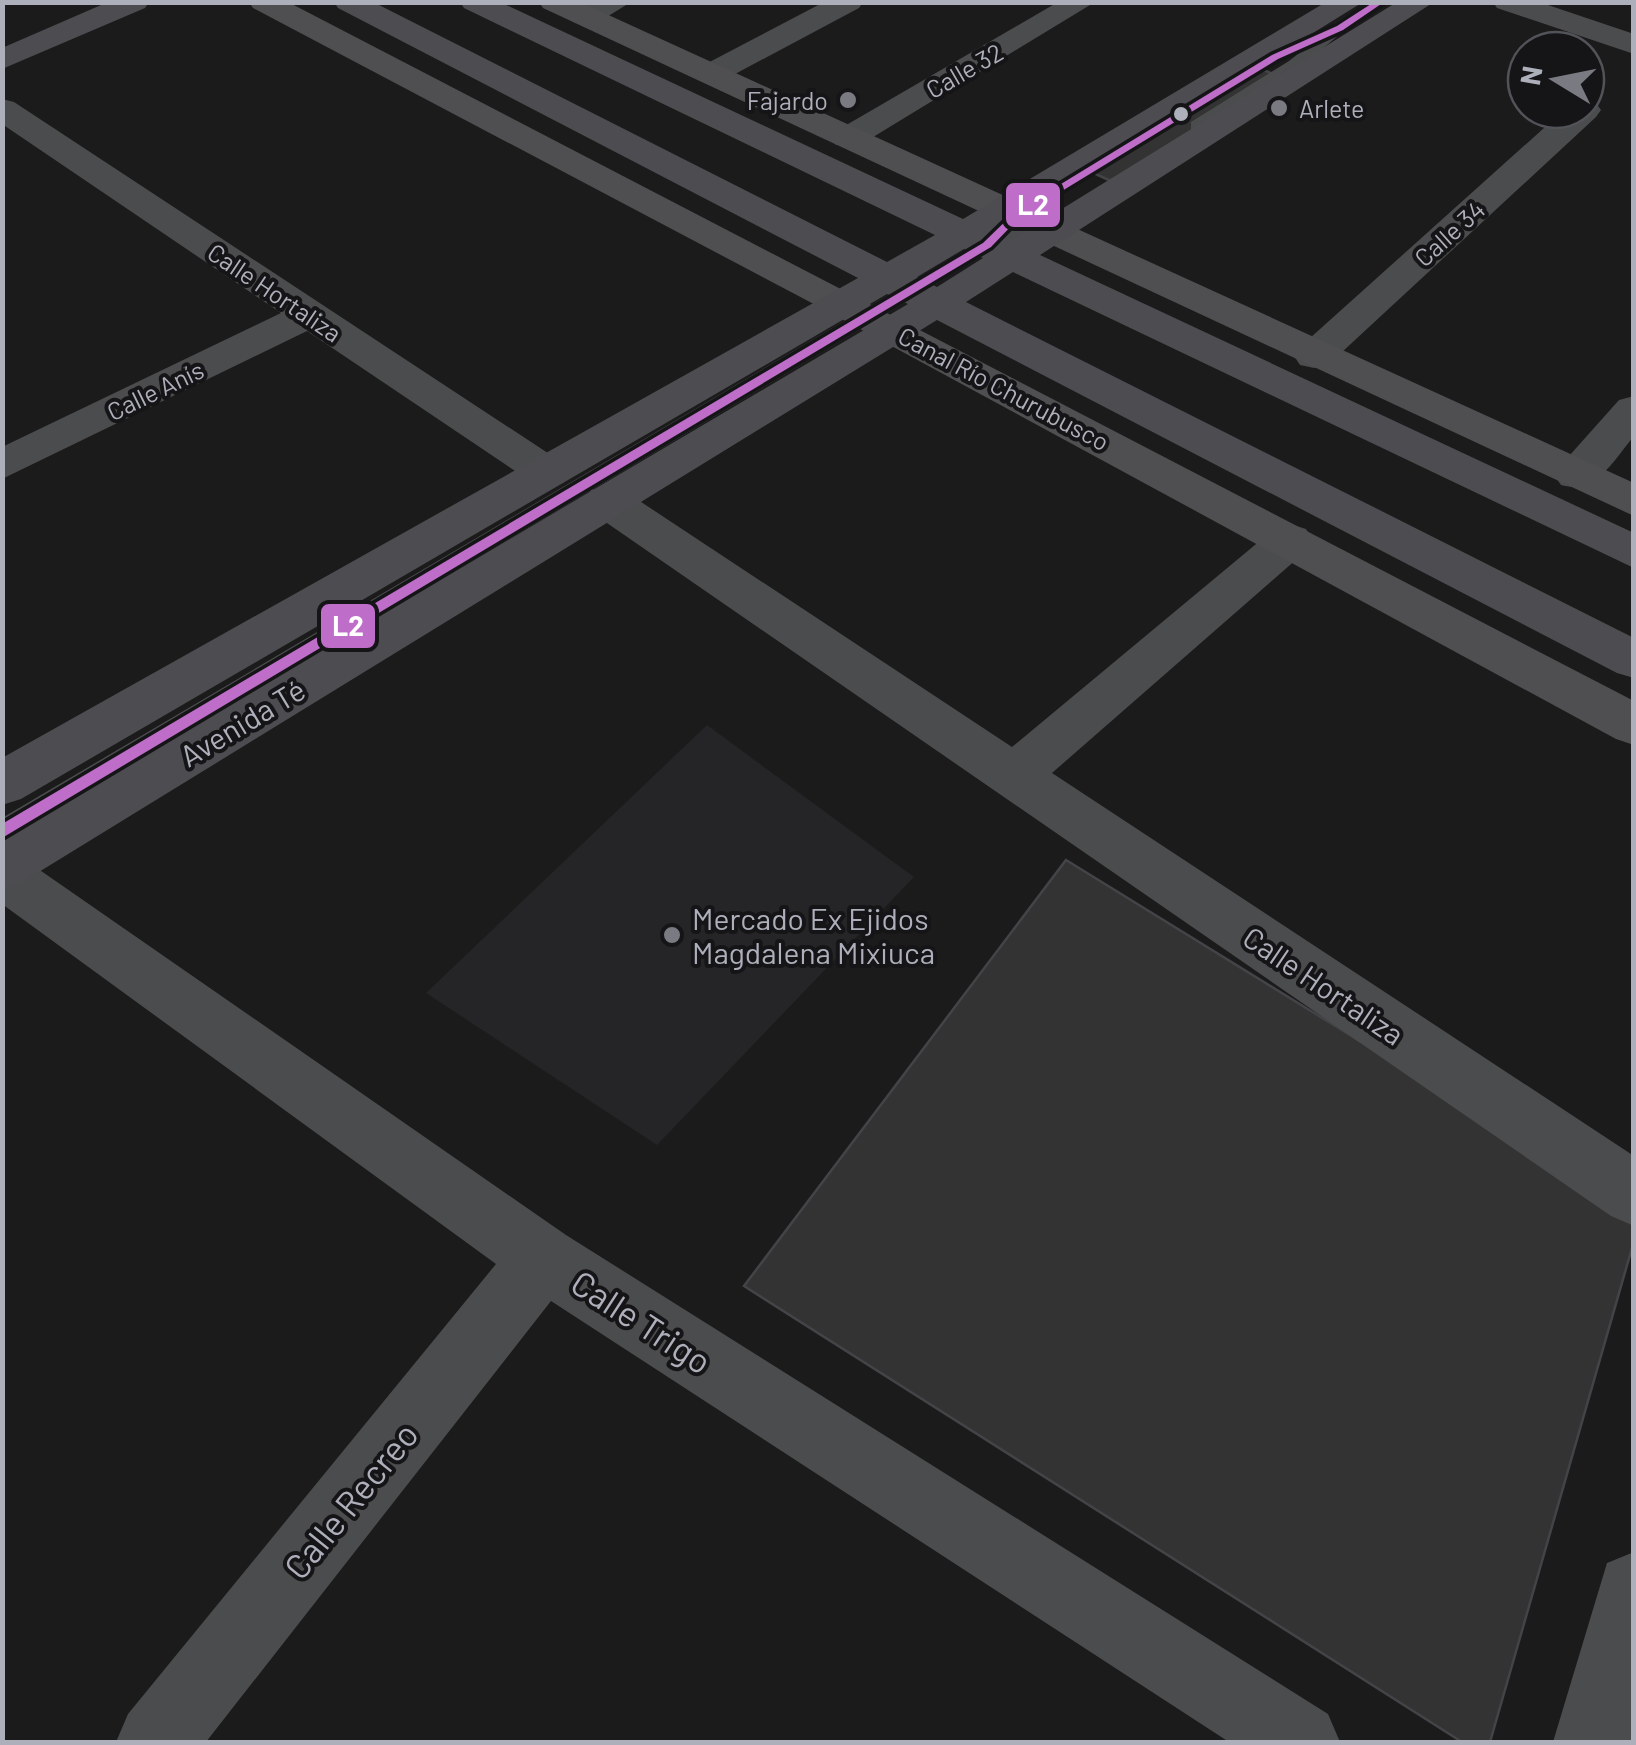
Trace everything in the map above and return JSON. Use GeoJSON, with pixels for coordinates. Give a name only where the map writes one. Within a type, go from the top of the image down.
{"type":"FeatureCollection","features":[{"type":"Feature","properties":{"kind":"main road"},"geometry":{"type":"LineString","coordinates":[[2,60],[134,2]]}},
{"type":"Feature","properties":{"kind":"main road","name":"Canal Río Churubusco"},"geometry":{"type":"LineString","coordinates":[[349,2],[891,303],[1634,660]]}},
{"type":"Feature","properties":{"kind":"main road"},"geometry":{"type":"LineString","coordinates":[[475,2],[1634,552]]}},
{"type":"Feature","properties":{"kind":"main road"},"geometry":{"type":"LineString","coordinates":[[891,303],[1029,220],[1419,2]]}},
{"type":"Feature","properties":{"kind":"main road"},"geometry":{"type":"LineString","coordinates":[[2,784],[548,473],[891,303],[1029,220],[1344,15]]}},
{"type":"Feature","properties":{"kind":"main road","name":"Avenida Té"},"geometry":{"type":"LineString","coordinates":[[2,870],[606,501],[891,303]]}},
{"type":"Feature","properties":{"kind":"street","name":"Canal Río Churubusco"},"geometry":{"type":"LineString","coordinates":[[264,2],[891,303],[1290,540],[1634,725]]}},
{"type":"Feature","properties":{"kind":"street"},"geometry":{"type":"LineString","coordinates":[[554,2],[1314,356],[1634,500]]}},
{"type":"Feature","properties":{"kind":"street"},"geometry":{"type":"LineString","coordinates":[[586,17],[616,2]]}},
{"type":"Feature","properties":{"kind":"street"},"geometry":{"type":"LineString","coordinates":[[711,74],[848,2]]}},
{"type":"Feature","properties":{"kind":"street","name":"Calle 32"},"geometry":{"type":"LineString","coordinates":[[848,138],[1080,2]]}},
{"type":"Feature","properties":{"kind":"street"},"geometry":{"type":"LineString","coordinates":[[1508,2],[1611,82]]}},
{"type":"Feature","properties":{"kind":"street","name":"Calle 34"},"geometry":{"type":"LineString","coordinates":[[1314,356],[1611,82]]}},
{"type":"Feature","properties":{"kind":"street","name":"Calle Hortaliza"},"geometry":{"type":"LineString","coordinates":[[2,109],[548,473]]}},
{"type":"Feature","properties":{"kind":"street","name":"Calle Anís"},"geometry":{"type":"LineString","coordinates":[[2,465],[308,315]]}},
{"type":"Feature","properties":{"kind":"street"},"geometry":{"type":"LineString","coordinates":[[1576,474],[1634,409]]}},
{"type":"Feature","properties":{"kind":"street","name":"Calle Hortaliza"},"geometry":{"type":"LineString","coordinates":[[606,501],[1634,1194]]}},
{"type":"Feature","properties":{"kind":"street"},"geometry":{"type":"LineString","coordinates":[[1014,776],[1290,540]]}},
{"type":"Feature","properties":{"kind":"street","name":"Calle Trigo"},"geometry":{"type":"LineString","coordinates":[[2,870],[543,1258],[1300,1742]]}},
{"type":"Feature","properties":{"kind":"street","name":"Calle Recreo"},"geometry":{"type":"LineString","coordinates":[[156,1742],[543,1258]]}},
{"type":"Feature","properties":{"kind":"street"},"geometry":{"type":"LineString","coordinates":[[1593,1742],[1634,1590]]}},
{"type":"Feature","properties":{"kind":"lane"},"geometry":{"type":"LineString","coordinates":[[1344,15],[1381,2]]}},
{"type":"Feature","properties":{"kind":"lane"},"geometry":{"type":"LineString","coordinates":[[2,832],[891,303]]}},
{"type":"Feature","properties":{"kind":"shaded area","name":"Mercado Ex Ejidos Magdalena Mixiuca"},"geometry":{"type":"Polygon","coordinates":[[[707,725],[914,877],[657,1145],[426,993],[707,725]]]}},
{"type":"Feature","properties":{"kind":"building"},"geometry":{"type":"Polygon","coordinates":[[[1257,67],[1280,77],[1111,181],[1087,170],[1257,67]]]}},
{"type":"Feature","properties":{"kind":"building"},"geometry":{"type":"Polygon","coordinates":[[[1066,860],[1634,1210],[1634,1241],[1490,1742],[1462,1742],[744,1286],[1066,860]]]}},
{"type":"Feature","properties":{"kind":"transit line","name":"L2"},"geometry":{"type":"LineString","coordinates":[[2,832],[987,245],[1018,214],[1275,57],[1340,28],[1380,2]]}},
{"type":"Feature","properties":{"kind":"place","name":"Fajardo"},"geometry":{"type":"Point","coordinates":[848,100]}},
{"type":"Feature","properties":{"kind":"place","name":"Arlete"},"geometry":{"type":"Point","coordinates":[1279,108]}},
{"type":"Feature","properties":{"kind":"place","name":"Mercado Ex Ejidos Magdalena Mixiuca"},"geometry":{"type":"Point","coordinates":[672,935]}}]}
